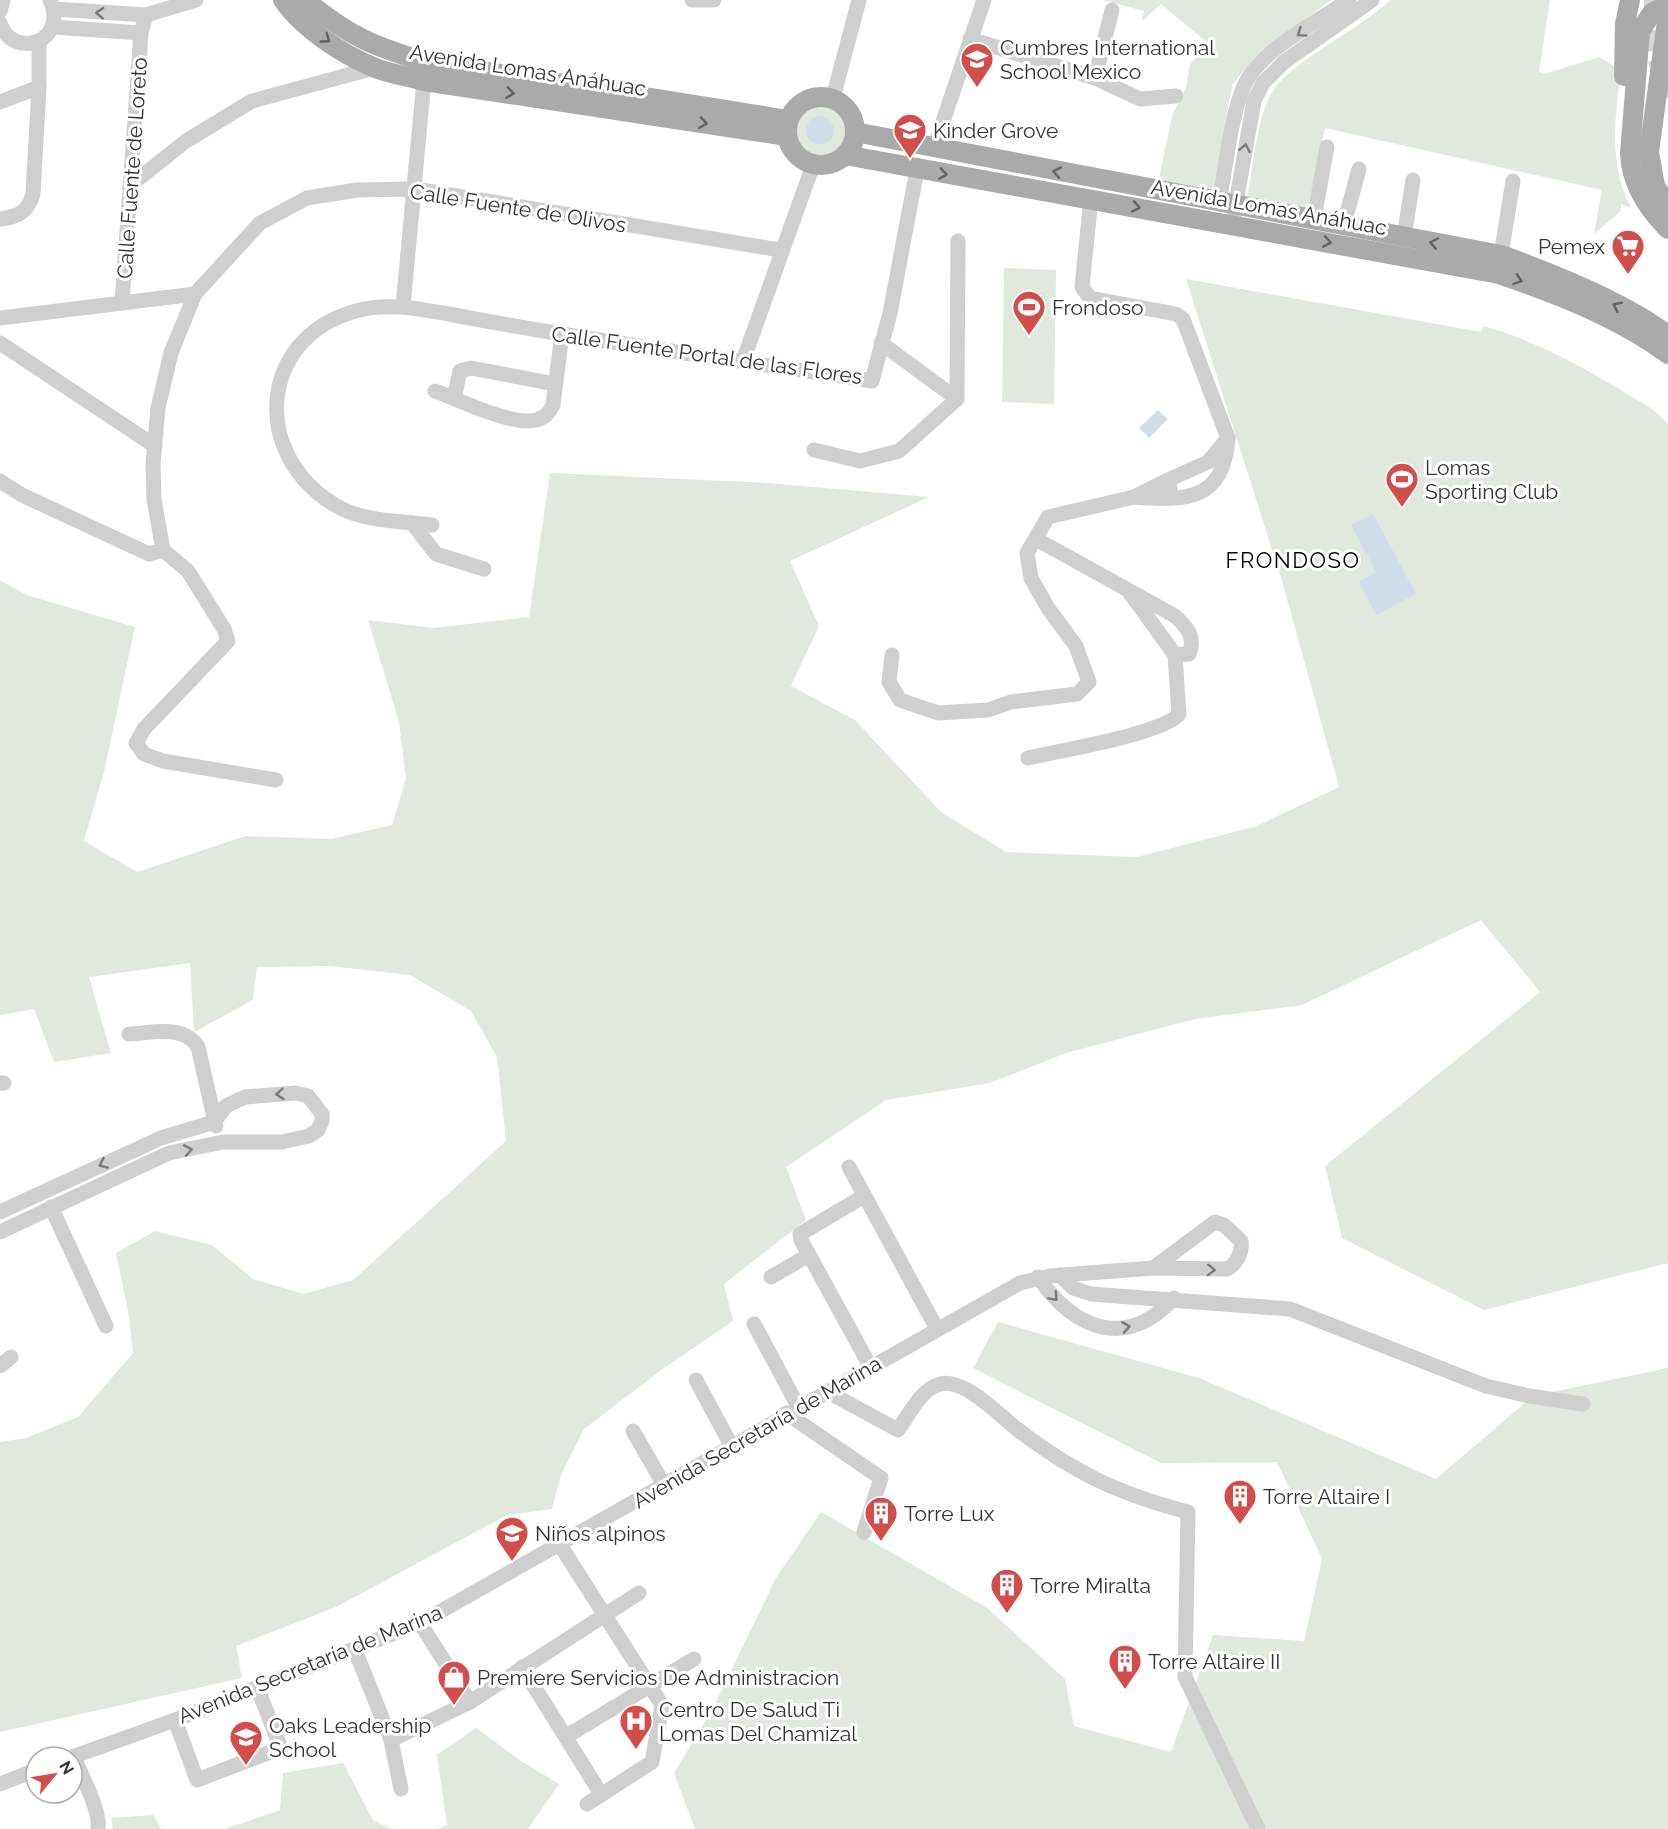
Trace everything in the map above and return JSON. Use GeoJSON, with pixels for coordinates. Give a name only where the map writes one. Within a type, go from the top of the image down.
{"type":"FeatureCollection","features":[{"type":"Feature","properties":{"kind":"main road","name":"Avenida Lomas Anáhuac"},"geometry":{"type":"LineString","coordinates":[[283,0],[289,9],[321,36],[374,68],[425,71],[788,128]]}},
{"type":"Feature","properties":{"kind":"main road","name":"Avenida Lomas Anáhuac"},"geometry":{"type":"LineString","coordinates":[[305,0],[353,36],[425,71]]}},
{"type":"Feature","properties":{"kind":"main road"},"geometry":{"type":"LineString","coordinates":[[1630,0],[1625,24],[1622,154],[1627,182],[1630,187],[1641,194]]}},
{"type":"Feature","properties":{"kind":"main road"},"geometry":{"type":"LineString","coordinates":[[1641,194],[1639,166],[1648,58],[1649,0]]}},
{"type":"Feature","properties":{"kind":"main road"},"geometry":{"type":"LineString","coordinates":[[1668,4],[1652,13],[1640,31],[1630,153],[1633,173],[1641,194],[1655,216],[1668,229]]}},
{"type":"Feature","properties":{"kind":"main road"},"geometry":{"type":"LineString","coordinates":[[1668,14],[1664,70],[1654,115],[1650,168],[1655,186],[1668,206]]}},
{"type":"Feature","properties":{"kind":"main road"},"geometry":{"type":"LineString","coordinates":[[833,98],[849,112],[855,132],[852,145],[845,155],[834,162],[813,165],[801,159],[791,148],[788,128],[798,106],[807,100],[833,98]]}},
{"type":"Feature","properties":{"kind":"main road"},"geometry":{"type":"LineString","coordinates":[[1654,115],[1668,132]]}},
{"type":"Feature","properties":{"kind":"main road","name":"Avenida Lomas Anáhuac"},"geometry":{"type":"LineString","coordinates":[[855,132],[1501,255],[1555,274],[1664,329]]}},
{"type":"Feature","properties":{"kind":"main road","name":"Avenida Lomas Anáhuac"},"geometry":{"type":"LineString","coordinates":[[845,155],[917,170],[1091,198],[1499,274],[1553,292],[1646,338],[1668,354]]}},
{"type":"Feature","properties":{"kind":"street"},"geometry":{"type":"LineString","coordinates":[[0,12],[2,0]]}},
{"type":"Feature","properties":{"kind":"street"},"geometry":{"type":"LineString","coordinates":[[0,23],[3,31],[13,40],[26,44],[39,41],[53,27],[52,5],[146,15],[196,0]]}},
{"type":"Feature","properties":{"kind":"street"},"geometry":{"type":"LineString","coordinates":[[692,0],[714,0]]}},
{"type":"Feature","properties":{"kind":"street"},"geometry":{"type":"LineString","coordinates":[[833,98],[860,0]]}},
{"type":"Feature","properties":{"kind":"street"},"geometry":{"type":"LineString","coordinates":[[934,148],[984,0]]}},
{"type":"Feature","properties":{"kind":"street"},"geometry":{"type":"LineString","coordinates":[[1197,218],[1204,214],[1223,220],[1230,219],[1234,213],[1226,204],[1240,98],[1250,75],[1275,50],[1349,0]]}},
{"type":"Feature","properties":{"kind":"street"},"geometry":{"type":"LineString","coordinates":[[1226,204],[1254,101],[1263,83],[1284,62],[1372,0]]}},
{"type":"Feature","properties":{"kind":"street"},"geometry":{"type":"LineString","coordinates":[[1095,78],[1112,10]]}},
{"type":"Feature","properties":{"kind":"street","name":"Calle Fuente de Loreto"},"geometry":{"type":"LineString","coordinates":[[122,302],[141,33],[146,15]]}},
{"type":"Feature","properties":{"kind":"street","name":"Calle Fuente de Loreto"},"geometry":{"type":"LineString","coordinates":[[53,27],[141,33]]}},
{"type":"Feature","properties":{"kind":"street"},"geometry":{"type":"LineString","coordinates":[[970,39],[1095,78],[1140,99],[1176,96]]}},
{"type":"Feature","properties":{"kind":"street"},"geometry":{"type":"LineString","coordinates":[[0,219],[22,214],[30,205],[33,194],[39,87],[39,41]]}},
{"type":"Feature","properties":{"kind":"street"},"geometry":{"type":"LineString","coordinates":[[132,184],[186,141],[252,101],[374,68]]}},
{"type":"Feature","properties":{"kind":"street"},"geometry":{"type":"LineString","coordinates":[[403,306],[425,71]]}},
{"type":"Feature","properties":{"kind":"street"},"geometry":{"type":"LineString","coordinates":[[0,102],[39,87]]}},
{"type":"Feature","properties":{"kind":"street"},"geometry":{"type":"LineString","coordinates":[[1314,218],[1327,147]]}},
{"type":"Feature","properties":{"kind":"street"},"geometry":{"type":"LineString","coordinates":[[743,361],[780,250],[813,165]]}},
{"type":"Feature","properties":{"kind":"street"},"geometry":{"type":"LineString","coordinates":[[1344,224],[1359,169]]}},
{"type":"Feature","properties":{"kind":"street","name":"Calle Fuente Portal de las Flores"},"geometry":{"type":"LineString","coordinates":[[432,525],[358,516],[337,507],[313,490],[294,469],[285,452],[275,415],[280,378],[297,349],[319,329],[342,316],[365,309],[403,306],[562,334],[872,381],[890,313],[917,170]]}},
{"type":"Feature","properties":{"kind":"street"},"geometry":{"type":"LineString","coordinates":[[1404,237],[1413,180]]}},
{"type":"Feature","properties":{"kind":"street"},"geometry":{"type":"LineString","coordinates":[[1501,255],[1513,181]]}},
{"type":"Feature","properties":{"kind":"street","name":"Calle Fuente de Olivos"},"geometry":{"type":"LineString","coordinates":[[163,550],[154,499],[154,446],[158,408],[171,353],[195,294],[260,223],[307,198],[357,190],[415,189],[780,250]]}},
{"type":"Feature","properties":{"kind":"street"},"geometry":{"type":"LineString","coordinates":[[1091,198],[1082,287],[1085,293],[1096,300],[1176,314],[1183,319],[1228,438],[1227,459],[1221,475],[1203,491],[1172,500],[1134,497]]}},
{"type":"Feature","properties":{"kind":"street"},"geometry":{"type":"LineString","coordinates":[[814,450],[860,461],[899,451],[957,399],[958,241]]}},
{"type":"Feature","properties":{"kind":"street"},"geometry":{"type":"LineString","coordinates":[[0,318],[195,294]]}},
{"type":"Feature","properties":{"kind":"street"},"geometry":{"type":"LineString","coordinates":[[435,391],[518,421],[536,420],[547,415],[553,405],[562,334]]}},
{"type":"Feature","properties":{"kind":"street"},"geometry":{"type":"LineString","coordinates":[[0,343],[154,446]]}},
{"type":"Feature","properties":{"kind":"street"},"geometry":{"type":"LineString","coordinates":[[881,343],[957,399]]}},
{"type":"Feature","properties":{"kind":"street"},"geometry":{"type":"LineString","coordinates":[[454,398],[460,371],[471,368],[555,384]]}},
{"type":"Feature","properties":{"kind":"street"},"geometry":{"type":"LineString","coordinates":[[892,655],[889,682],[900,700],[938,713],[988,710],[1011,702],[1077,694],[1089,682],[1076,646],[1047,608],[1032,578],[1028,553],[1035,539],[1048,517],[1134,497],[1208,462],[1228,438]]}},
{"type":"Feature","properties":{"kind":"street"},"geometry":{"type":"LineString","coordinates":[[1208,462],[1221,475]]}},
{"type":"Feature","properties":{"kind":"street"},"geometry":{"type":"LineString","coordinates":[[1168,480],[1172,500]]}},
{"type":"Feature","properties":{"kind":"street"},"geometry":{"type":"LineString","coordinates":[[0,481],[22,495],[149,554],[163,550],[188,571],[224,629],[228,641],[144,729],[136,743],[144,754],[163,761],[276,780]]}},
{"type":"Feature","properties":{"kind":"street"},"geometry":{"type":"LineString","coordinates":[[412,523],[436,554],[484,569]]}},
{"type":"Feature","properties":{"kind":"street"},"geometry":{"type":"LineString","coordinates":[[1035,539],[1175,616],[1188,630],[1193,644],[1189,654],[1175,655]]}},
{"type":"Feature","properties":{"kind":"street"},"geometry":{"type":"LineString","coordinates":[[1028,758],[1134,734],[1175,719],[1179,714],[1175,655],[1130,593]]}},
{"type":"Feature","properties":{"kind":"street"},"geometry":{"type":"LineString","coordinates":[[129,1034],[177,1032],[193,1038],[198,1047],[214,1122],[223,1143]]}},
{"type":"Feature","properties":{"kind":"street"},"geometry":{"type":"LineString","coordinates":[[0,1212],[161,1138],[214,1122],[233,1101],[245,1097],[286,1094],[308,1096],[322,1114],[318,1130],[309,1136],[296,1140],[223,1143],[169,1154],[0,1232]]}},
{"type":"Feature","properties":{"kind":"street"},"geometry":{"type":"LineString","coordinates":[[849,1167],[937,1329]]}},
{"type":"Feature","properties":{"kind":"street"},"geometry":{"type":"LineString","coordinates":[[864,1196],[800,1234],[801,1240],[870,1366]]}},
{"type":"Feature","properties":{"kind":"street"},"geometry":{"type":"LineString","coordinates":[[51,1207],[106,1326]]}},
{"type":"Feature","properties":{"kind":"street","name":"Avenida Secretaría de Marina"},"geometry":{"type":"LineString","coordinates":[[84,1753],[175,1720],[420,1623],[560,1545],[792,1410],[1020,1283],[1038,1277],[1153,1268],[1227,1269],[1235,1263],[1240,1251],[1240,1240],[1224,1225],[1215,1222],[1153,1268]]}},
{"type":"Feature","properties":{"kind":"street"},"geometry":{"type":"LineString","coordinates":[[771,1277],[809,1255]]}},
{"type":"Feature","properties":{"kind":"street"},"geometry":{"type":"LineString","coordinates":[[1059,1275],[1073,1288],[1091,1294],[1174,1298],[1290,1309],[1486,1386],[1529,1396],[1583,1404]]}},
{"type":"Feature","properties":{"kind":"street"},"geometry":{"type":"LineString","coordinates":[[1038,1277],[1059,1303],[1072,1313],[1090,1324],[1111,1329],[1132,1328],[1151,1320],[1174,1298]]}},
{"type":"Feature","properties":{"kind":"street"},"geometry":{"type":"LineString","coordinates":[[754,1324],[792,1410],[881,1478],[864,1532]]}},
{"type":"Feature","properties":{"kind":"street"},"geometry":{"type":"LineString","coordinates":[[696,1380],[731,1445]]}},
{"type":"Feature","properties":{"kind":"street"},"geometry":{"type":"LineString","coordinates":[[826,1391],[898,1430],[926,1391],[941,1383],[962,1386],[1048,1453],[1096,1482],[1140,1500],[1188,1512],[1185,1677],[1258,1829]]}},
{"type":"Feature","properties":{"kind":"street"},"geometry":{"type":"LineString","coordinates":[[633,1431],[664,1485]]}},
{"type":"Feature","properties":{"kind":"street"},"geometry":{"type":"LineString","coordinates":[[560,1545],[662,1705],[651,1762],[587,1804]]}},
{"type":"Feature","properties":{"kind":"street"},"geometry":{"type":"LineString","coordinates":[[391,1740],[470,1702],[639,1593]]}},
{"type":"Feature","properties":{"kind":"street"},"geometry":{"type":"LineString","coordinates":[[420,1623],[470,1702]]}},
{"type":"Feature","properties":{"kind":"street"},"geometry":{"type":"LineString","coordinates":[[355,1650],[391,1740],[401,1789]]}},
{"type":"Feature","properties":{"kind":"street"},"geometry":{"type":"LineString","coordinates":[[567,1737],[694,1659]]}},
{"type":"Feature","properties":{"kind":"street"},"geometry":{"type":"LineString","coordinates":[[522,1668],[602,1794]]}},
{"type":"Feature","properties":{"kind":"street"},"geometry":{"type":"LineString","coordinates":[[175,1720],[198,1780],[281,1748],[257,1686]]}},
{"type":"Feature","properties":{"kind":"street"},"geometry":{"type":"LineString","coordinates":[[0,1784],[24,1775]]}},
{"type":"Feature","properties":{"kind":"street"},"geometry":{"type":"LineString","coordinates":[[84,1783],[96,1812],[98,1829]]}},
{"type":"Feature","properties":{"kind":"shaded area"},"geometry":{"type":"Polygon","coordinates":[[[1103,0],[1331,0],[1255,57],[1232,85],[1213,193],[1158,183],[1172,116],[1186,88],[1190,64],[1208,43],[1161,4],[1142,21],[1144,11],[1103,0]]]}},
{"type":"Feature","properties":{"kind":"shaded area"},"geometry":{"type":"Polygon","coordinates":[[[1390,0],[1550,0],[1539,72],[1544,74],[1599,57],[1621,70],[1615,123],[1616,158],[1624,192],[1631,208],[1621,204],[1621,211],[1594,234],[1602,190],[1325,128],[1307,211],[1247,201],[1262,117],[1271,94],[1280,82],[1308,58],[1361,23],[1390,0]]]}},
{"type":"Feature","properties":{"kind":"shaded area"},"geometry":{"type":"Polygon","coordinates":[[[819,105],[833,109],[841,117],[845,131],[841,145],[833,153],[819,157],[805,153],[797,145],[793,131],[797,117],[805,109],[819,105]]]}},
{"type":"Feature","properties":{"kind":"shaded area"},"geometry":{"type":"Polygon","coordinates":[[[820,116],[830,120],[834,130],[830,140],[820,144],[810,140],[806,130],[810,120],[820,116]]]}},
{"type":"Feature","properties":{"kind":"shaded area","name":"Frondoso"},"geometry":{"type":"Polygon","coordinates":[[[1004,268],[1056,270],[1054,404],[1002,402],[1004,268]]]}},
{"type":"Feature","properties":{"kind":"shaded area"},"geometry":{"type":"Polygon","coordinates":[[[1186,279],[1481,332],[1484,326],[1521,339],[1570,361],[1645,404],[1668,424],[1668,1263],[1484,1310],[1342,1238],[1325,1166],[1540,992],[1481,920],[1302,1005],[1195,1019],[1066,1053],[990,1083],[886,1100],[786,1167],[806,1220],[724,1284],[733,1321],[664,1368],[584,1429],[561,1475],[552,1509],[507,1515],[336,1607],[236,1646],[242,1678],[0,1732],[0,1442],[26,1438],[78,1417],[133,1353],[128,1311],[116,1253],[155,1231],[212,1245],[253,1279],[304,1294],[353,1280],[506,1141],[497,1057],[471,1011],[410,975],[330,966],[257,967],[253,1000],[194,1032],[190,963],[89,977],[111,1053],[54,1062],[34,1009],[0,1015],[0,580],[27,595],[135,627],[104,772],[84,841],[137,872],[245,836],[331,839],[392,825],[406,779],[399,722],[368,620],[433,628],[529,617],[550,473],[767,483],[929,497],[790,561],[819,626],[791,686],[855,720],[941,812],[1006,852],[1137,857],[1257,826],[1339,787],[1282,581],[1186,279]]]}},
{"type":"Feature","properties":{"kind":"shaded area"},"geometry":{"type":"Polygon","coordinates":[[[1158,410],[1168,419],[1149,438],[1139,428],[1158,410]]]}},
{"type":"Feature","properties":{"kind":"shaded area"},"geometry":{"type":"Polygon","coordinates":[[[1373,514],[1416,594],[1376,615],[1359,582],[1376,572],[1351,525],[1373,514]]]}},
{"type":"Feature","properties":{"kind":"shaded area"},"geometry":{"type":"Polygon","coordinates":[[[998,1322],[1199,1378],[1436,1479],[1533,1396],[1668,1368],[1668,1829],[695,1829],[674,1773],[711,1712],[776,1578],[821,1512],[986,1607],[1065,1679],[1074,1726],[1171,1752],[1213,1635],[1304,1641],[1322,1559],[1277,1462],[1161,1463],[973,1368],[998,1322]]]}},
{"type":"Feature","properties":{"kind":"shaded area"},"geometry":{"type":"Polygon","coordinates":[[[476,1728],[521,1761],[559,1784],[528,1829],[437,1829],[447,1825],[437,1755],[476,1728]]]}},
{"type":"Feature","properties":{"kind":"shaded area"},"geometry":{"type":"Polygon","coordinates":[[[343,1763],[373,1820],[392,1829],[225,1829],[280,1810],[283,1773],[343,1763]]]}},
{"type":"Feature","properties":{"kind":"shaded area"},"geometry":{"type":"Polygon","coordinates":[[[153,1815],[161,1829],[113,1829],[111,1818],[153,1815]]]}},
{"type":"Feature","properties":{"kind":"tunnel"},"geometry":{"type":"LineString","coordinates":[[1654,0],[1654,45],[1668,98]]}},
{"type":"Feature","properties":{"kind":"place","name":"Cumbres International School Mexico"},"geometry":{"type":"Point","coordinates":[977,88]}},
{"type":"Feature","properties":{"kind":"place","name":"Kinder Grove"},"geometry":{"type":"Point","coordinates":[910,159]}},
{"type":"Feature","properties":{"kind":"place","name":"Pemex"},"geometry":{"type":"Point","coordinates":[1628,275]}},
{"type":"Feature","properties":{"kind":"place","name":"Frondoso"},"geometry":{"type":"Point","coordinates":[1029,336]}},
{"type":"Feature","properties":{"kind":"place","name":"Lomas Sporting Club"},"geometry":{"type":"Point","coordinates":[1402,508]}},
{"type":"Feature","properties":{"kind":"place","name":"Torre Altaire I"},"geometry":{"type":"Point","coordinates":[1240,1525]}},
{"type":"Feature","properties":{"kind":"place","name":"Torre Lux"},"geometry":{"type":"Point","coordinates":[881,1542]}},
{"type":"Feature","properties":{"kind":"place","name":"Niños alpinos"},"geometry":{"type":"Point","coordinates":[512,1562]}},
{"type":"Feature","properties":{"kind":"place","name":"Torre Miralta"},"geometry":{"type":"Point","coordinates":[1007,1614]}},
{"type":"Feature","properties":{"kind":"place","name":"Torre Altaire II"},"geometry":{"type":"Point","coordinates":[1125,1690]}},
{"type":"Feature","properties":{"kind":"place","name":"Premiere Servicios De Administracion"},"geometry":{"type":"Point","coordinates":[454,1706]}},
{"type":"Feature","properties":{"kind":"place","name":"Centro De Salud Ti Lomas Del Chamizal"},"geometry":{"type":"Point","coordinates":[636,1750]}},
{"type":"Feature","properties":{"kind":"place","name":"Oaks Leadership School"},"geometry":{"type":"Point","coordinates":[246,1766]}},
{"type":"Feature","properties":{"kind":"district","name":"FRONDOSO"},"geometry":{"type":"Point","coordinates":[1293,560]}}]}
